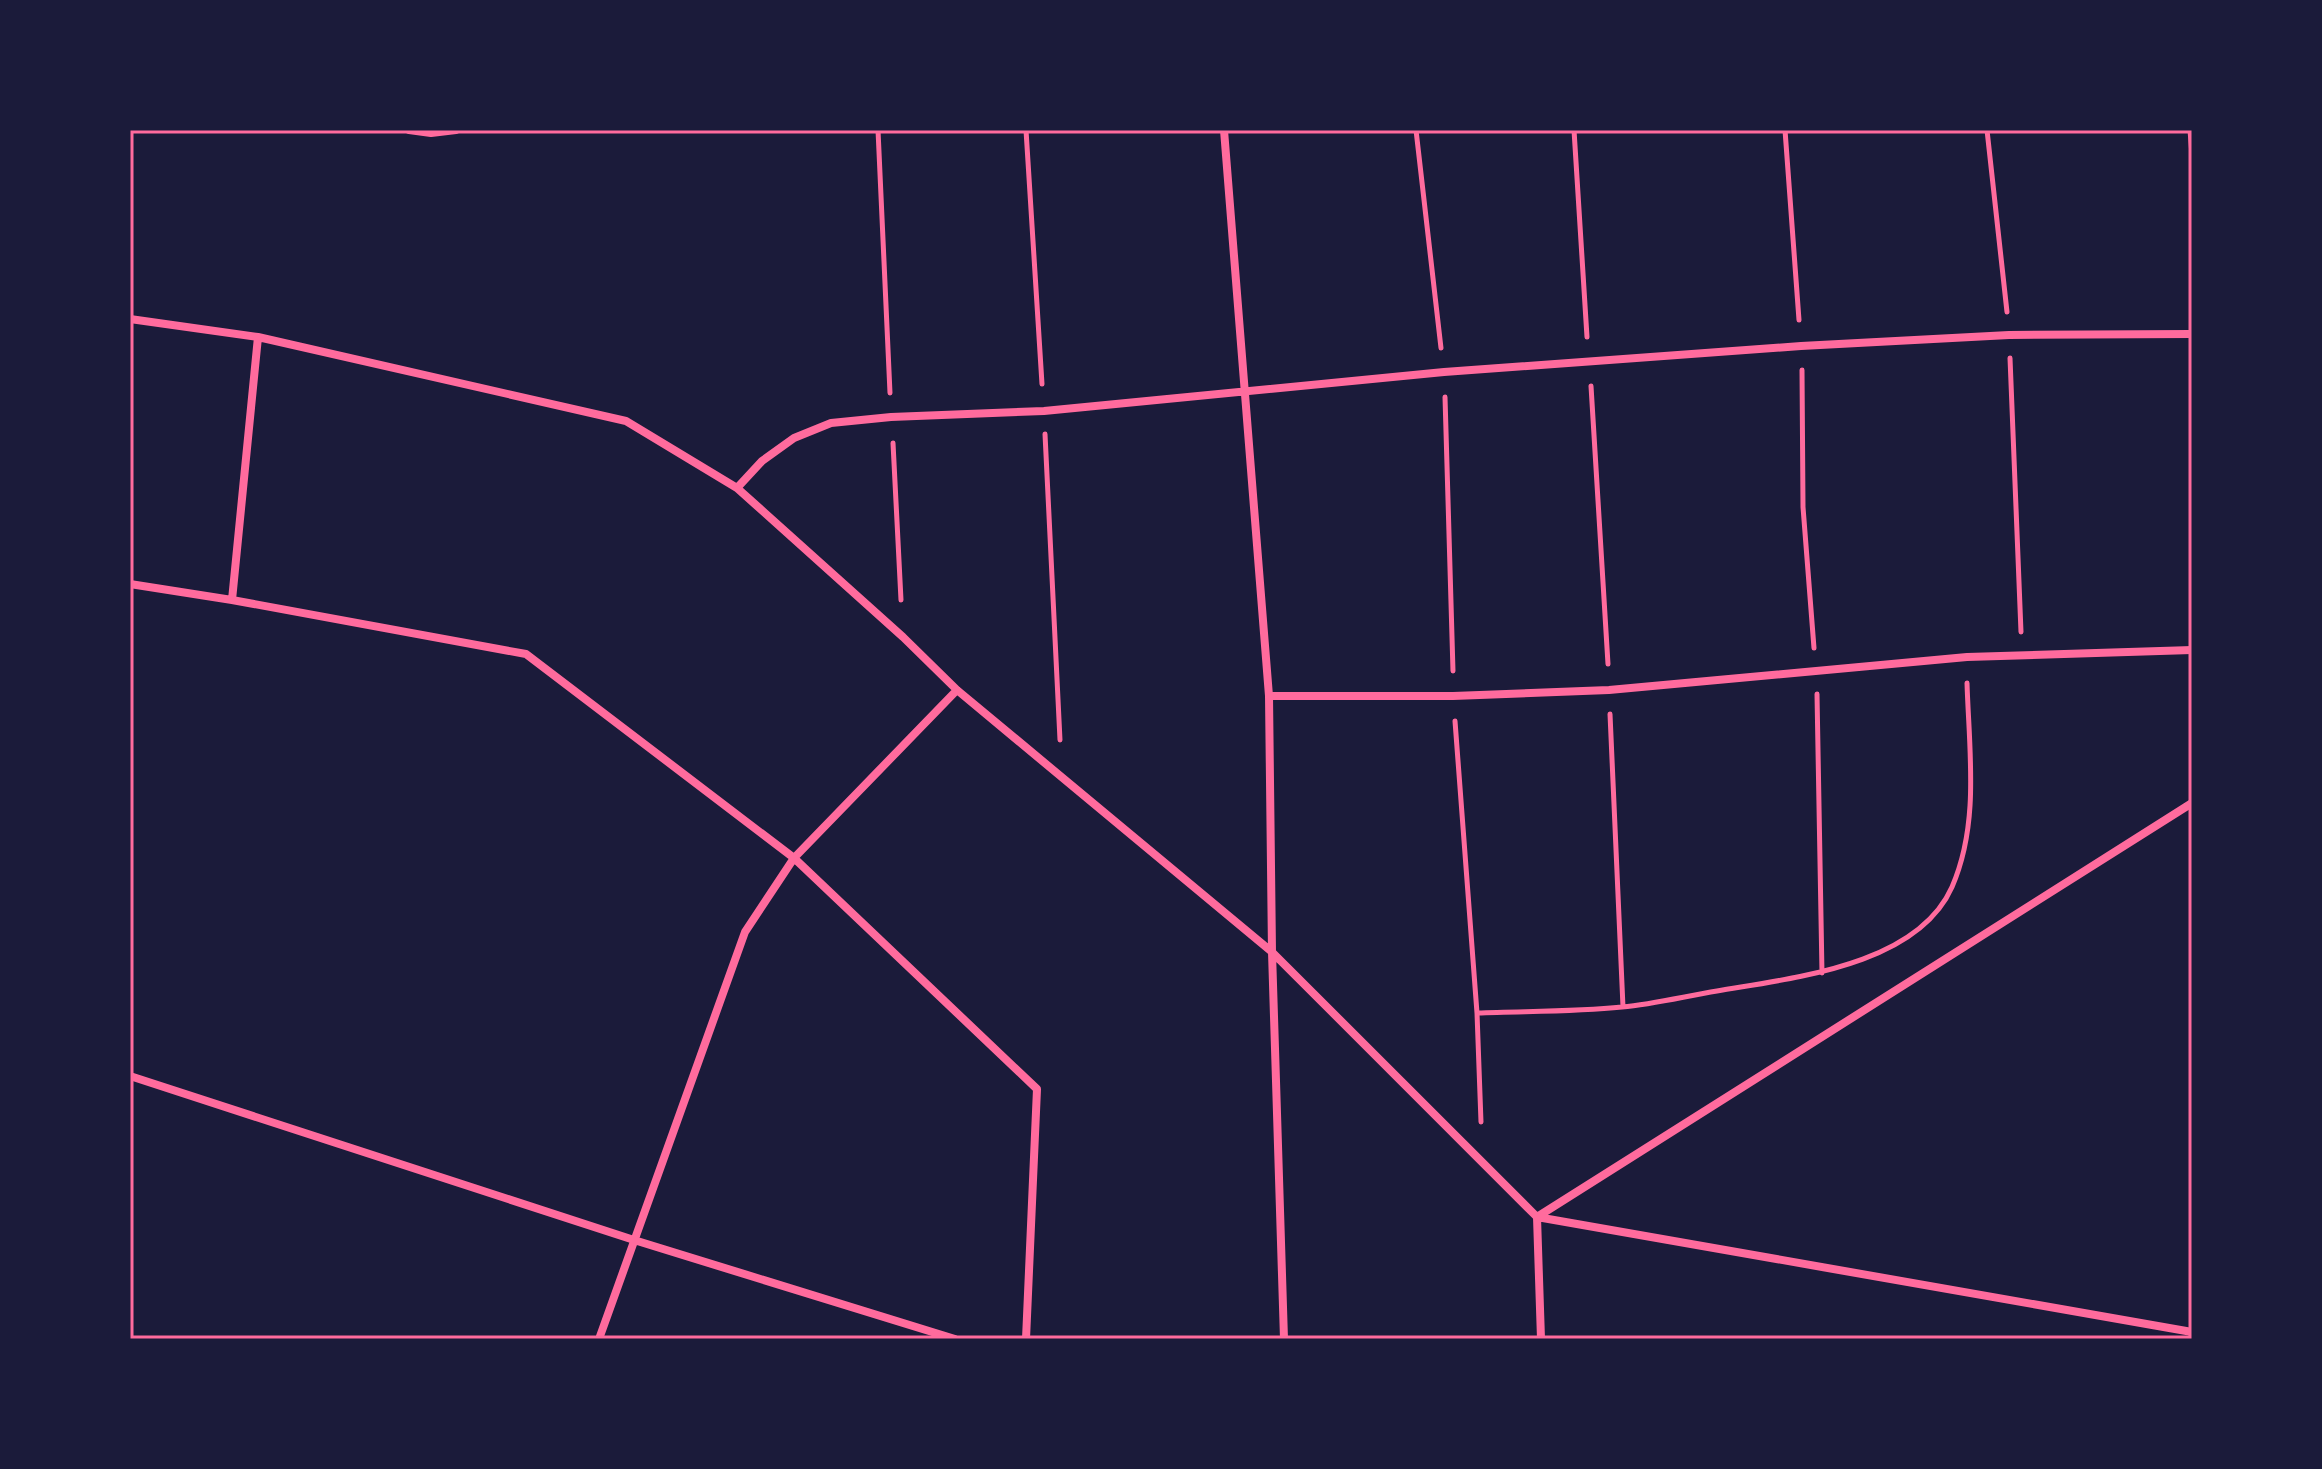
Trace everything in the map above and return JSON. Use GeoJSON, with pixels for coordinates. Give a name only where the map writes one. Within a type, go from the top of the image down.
{"type":"FeatureCollection","features":[{"type":"Feature","properties":{"kind":"street"},"geometry":{"type":"LineString","coordinates":[[409,130],[431,133],[456,130]]}},
{"type":"Feature","properties":{"kind":"street"},"geometry":{"type":"LineString","coordinates":[[1224,130],[1269,696],[1272,952],[1284,1339]]}},
{"type":"Feature","properties":{"kind":"street"},"geometry":{"type":"LineString","coordinates":[[130,319],[258,337],[626,421],[737,488],[903,637],[957,690],[1272,952],[1537,1217],[2192,1332]]}},
{"type":"Feature","properties":{"kind":"street"},"geometry":{"type":"LineString","coordinates":[[737,488],[762,461],[794,438],[831,423],[891,417],[1044,411],[1444,372],[1801,346],[2009,335],[2192,334]]}},
{"type":"Feature","properties":{"kind":"street"},"geometry":{"type":"LineString","coordinates":[[232,600],[258,337]]}},
{"type":"Feature","properties":{"kind":"street"},"geometry":{"type":"LineString","coordinates":[[130,584],[526,654],[794,858],[1037,1089],[1026,1339]]}},
{"type":"Feature","properties":{"kind":"street"},"geometry":{"type":"LineString","coordinates":[[1269,696],[1453,696],[1609,690],[1967,657],[2192,650]]}},
{"type":"Feature","properties":{"kind":"street"},"geometry":{"type":"LineString","coordinates":[[599,1339],[745,932],[794,858],[957,690]]}},
{"type":"Feature","properties":{"kind":"street"},"geometry":{"type":"LineString","coordinates":[[1537,1217],[2192,803]]}},
{"type":"Feature","properties":{"kind":"street"},"geometry":{"type":"LineString","coordinates":[[130,1076],[634,1240],[955,1339]]}},
{"type":"Feature","properties":{"kind":"street"},"geometry":{"type":"LineString","coordinates":[[1537,1217],[1541,1339]]}},
{"type":"Feature","properties":{"kind":"path"},"geometry":{"type":"LineString","coordinates":[[878,130],[903,637]]}},
{"type":"Feature","properties":{"kind":"path"},"geometry":{"type":"LineString","coordinates":[[1026,130],[1044,411],[1061,775]]}},
{"type":"Feature","properties":{"kind":"path"},"geometry":{"type":"LineString","coordinates":[[1416,130],[1444,372],[1453,696],[1477,1013],[1483,1160]]}},
{"type":"Feature","properties":{"kind":"path"},"geometry":{"type":"LineString","coordinates":[[1574,130],[1609,690],[1623,1007]]}},
{"type":"Feature","properties":{"kind":"path"},"geometry":{"type":"LineString","coordinates":[[1785,130],[1801,346],[1803,507],[1816,672],[1822,973]]}},
{"type":"Feature","properties":{"kind":"path"},"geometry":{"type":"LineString","coordinates":[[1987,130],[2009,335],[2022,655]]}},
{"type":"Feature","properties":{"kind":"path"},"geometry":{"type":"LineString","coordinates":[[2190,130],[2192,155]]}},
{"type":"Feature","properties":{"kind":"path"},"geometry":{"type":"LineString","coordinates":[[1477,1013],[1623,1007],[1822,973],[1864,958],[1904,938],[1931,918],[1951,890],[1962,853],[1970,809],[1967,657]]}}]}
